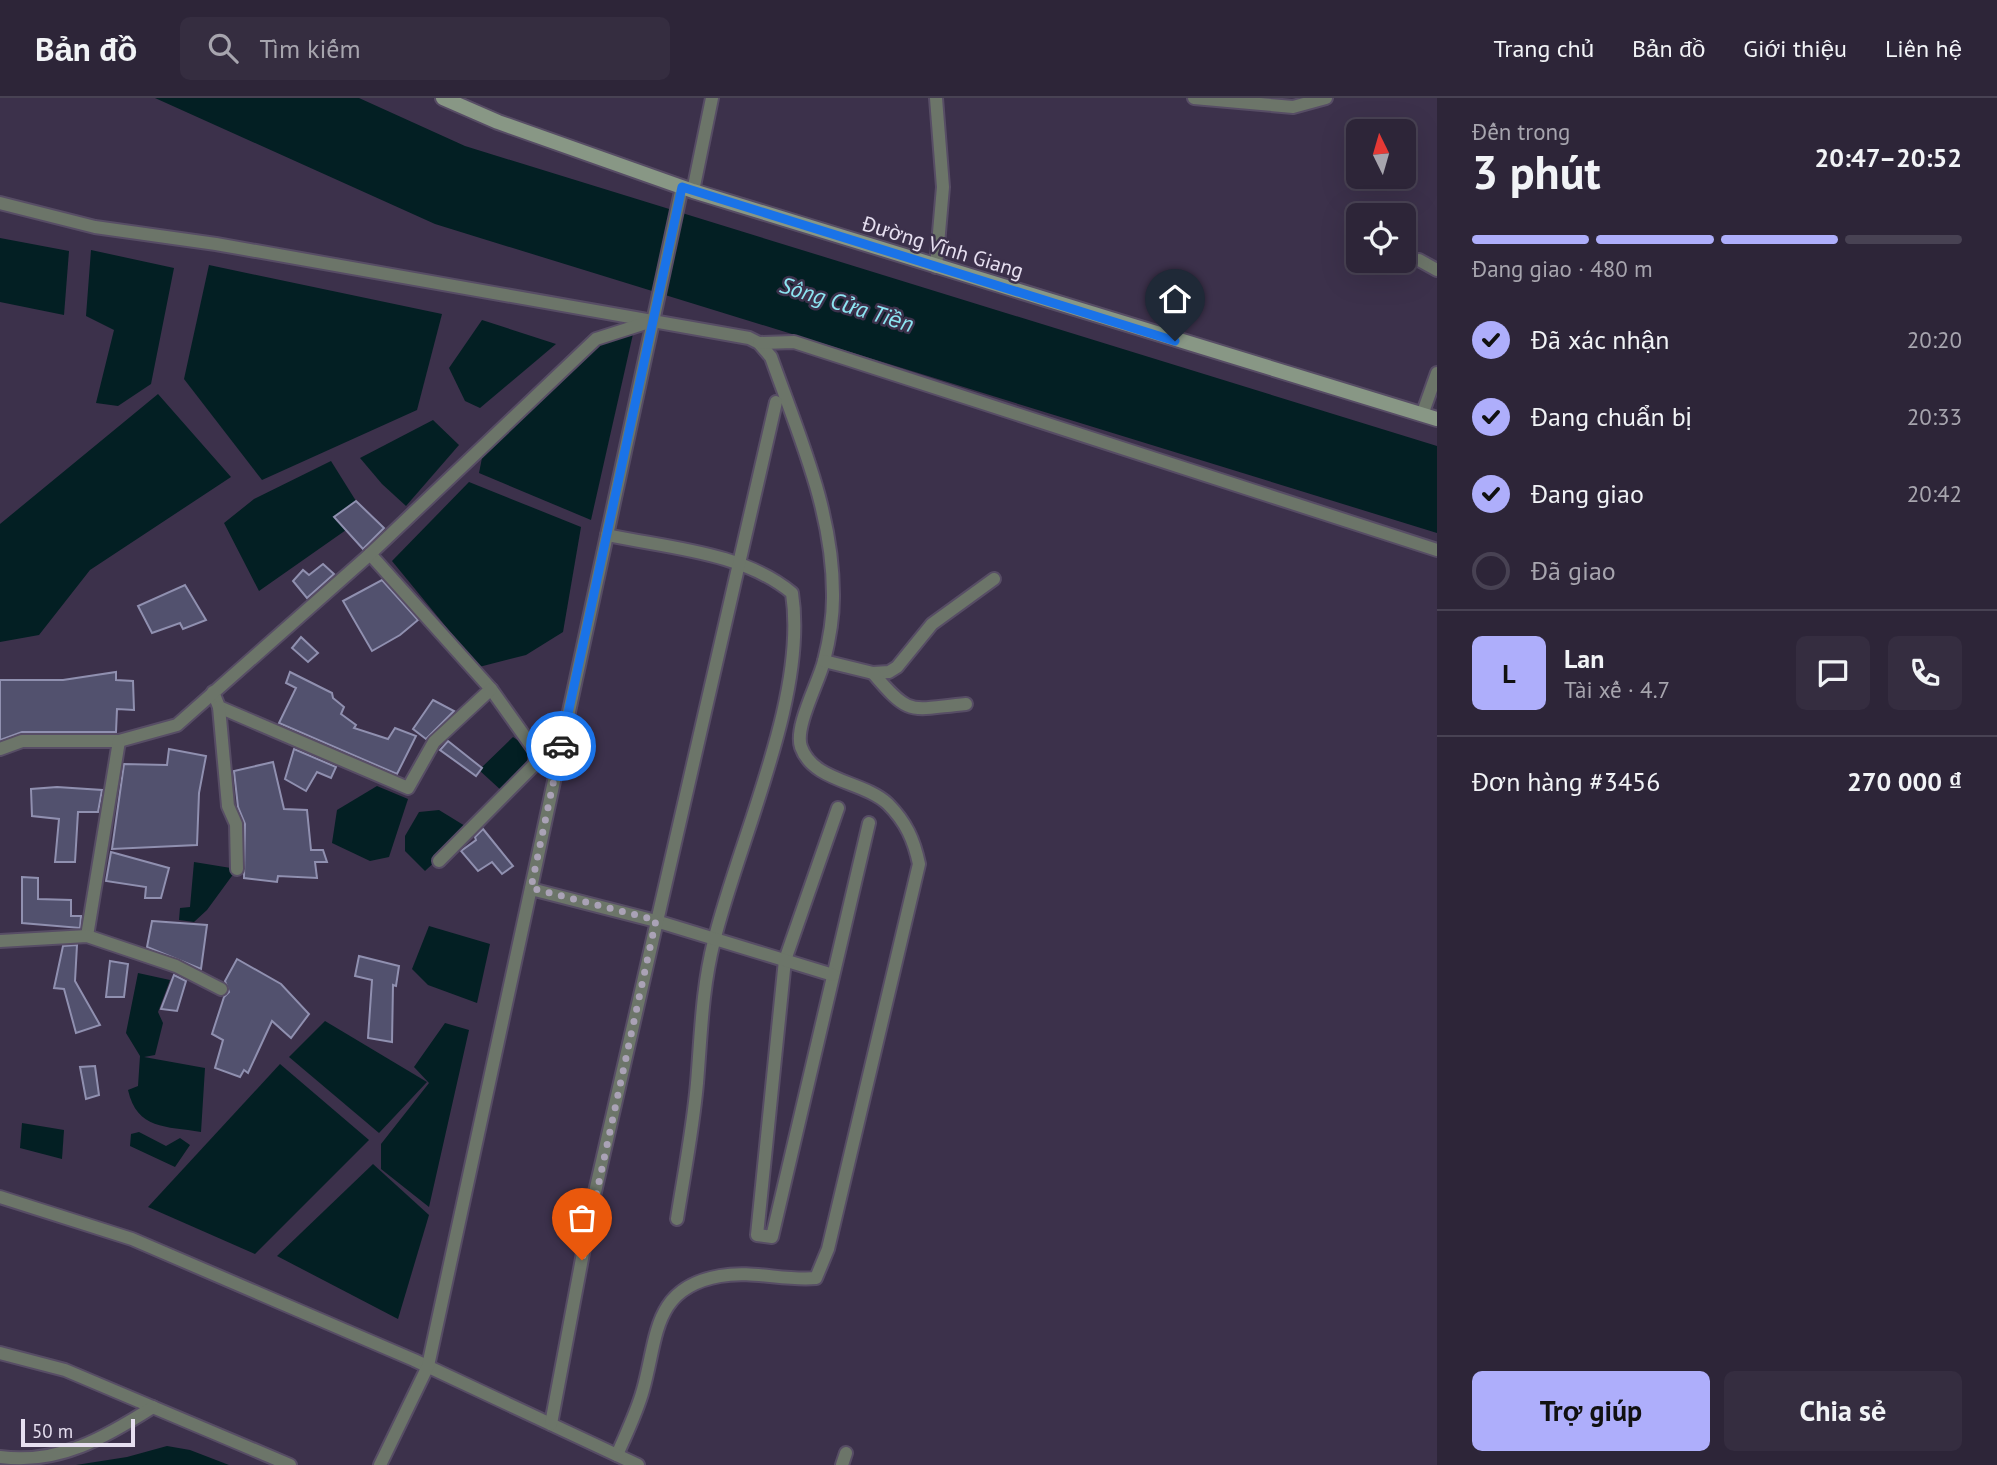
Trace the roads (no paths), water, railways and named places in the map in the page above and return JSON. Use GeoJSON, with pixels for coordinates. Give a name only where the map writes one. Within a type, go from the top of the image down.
{"type":"FeatureCollection","features":[{"type":"Feature","properties":{"kind":"street","name":"Đường Vĩnh Giang"},"geometry":{"type":"LineString","coordinates":[[443,98],[498,122],[687,189],[1437,419]]}},
{"type":"Feature","properties":{"kind":"street"},"geometry":{"type":"LineString","coordinates":[[380,1465],[428,1366],[677,208],[687,189],[712,98]]}},
{"type":"Feature","properties":{"kind":"street"},"geometry":{"type":"LineString","coordinates":[[936,98],[943,187],[936,267]]}},
{"type":"Feature","properties":{"kind":"street"},"geometry":{"type":"LineString","coordinates":[[1194,98],[1293,107],[1326,98]]}},
{"type":"Feature","properties":{"kind":"street"},"geometry":{"type":"LineString","coordinates":[[0,203],[95,227],[216,244],[759,342],[794,342],[1437,550]]}},
{"type":"Feature","properties":{"kind":"street"},"geometry":{"type":"LineString","coordinates":[[1419,260],[1437,270]]}},
{"type":"Feature","properties":{"kind":"street"},"geometry":{"type":"LineString","coordinates":[[0,749],[22,741],[119,741],[177,725],[370,554],[596,339],[653,321]]}},
{"type":"Feature","properties":{"kind":"street"},"geometry":{"type":"LineString","coordinates":[[617,1455],[643,1392],[657,1326],[668,1301],[691,1286],[718,1276],[742,1274],[794,1280],[816,1279],[828,1249],[919,864],[912,835],[886,803],[810,764],[800,745],[805,715],[824,661],[833,599],[824,512],[771,357],[759,342]]}},
{"type":"Feature","properties":{"kind":"street"},"geometry":{"type":"LineString","coordinates":[[1422,415],[1437,373]]}},
{"type":"Feature","properties":{"kind":"street"},"geometry":{"type":"LineString","coordinates":[[551,1424],[592,1205],[776,402]]}},
{"type":"Feature","properties":{"kind":"street"},"geometry":{"type":"LineString","coordinates":[[607,536],[740,563],[772,576],[792,593],[797,622],[785,703],[714,939],[704,987],[697,1085],[677,1219]]}},
{"type":"Feature","properties":{"kind":"street"},"geometry":{"type":"LineString","coordinates":[[370,554],[491,690],[538,758],[439,862]]}},
{"type":"Feature","properties":{"kind":"street"},"geometry":{"type":"LineString","coordinates":[[824,661],[873,673],[894,670],[932,624],[994,579]]}},
{"type":"Feature","properties":{"kind":"street"},"geometry":{"type":"LineString","coordinates":[[873,673],[904,706],[914,709],[966,704]]}},
{"type":"Feature","properties":{"kind":"street"},"geometry":{"type":"LineString","coordinates":[[219,707],[408,788],[434,742],[491,690]]}},
{"type":"Feature","properties":{"kind":"street"},"geometry":{"type":"LineString","coordinates":[[213,692],[219,707],[228,806],[236,824],[237,869]]}},
{"type":"Feature","properties":{"kind":"street"},"geometry":{"type":"LineString","coordinates":[[87,936],[119,741]]}},
{"type":"Feature","properties":{"kind":"street"},"geometry":{"type":"LineString","coordinates":[[838,808],[785,960],[757,1235],[772,1237],[869,823]]}},
{"type":"Feature","properties":{"kind":"street"},"geometry":{"type":"LineString","coordinates":[[531,888],[656,920],[833,975]]}},
{"type":"Feature","properties":{"kind":"street"},"geometry":{"type":"LineString","coordinates":[[0,941],[87,936],[176,966],[221,989]]}},
{"type":"Feature","properties":{"kind":"street"},"geometry":{"type":"LineString","coordinates":[[0,1197],[132,1239],[428,1366],[638,1465]]}},
{"type":"Feature","properties":{"kind":"street"},"geometry":{"type":"LineString","coordinates":[[0,1353],[65,1370],[290,1465]]}},
{"type":"Feature","properties":{"kind":"street"},"geometry":{"type":"LineString","coordinates":[[0,1457],[59,1456],[103,1439],[153,1407]]}},
{"type":"Feature","properties":{"kind":"water","name":"Sông Cửa Tiền"},"geometry":{"type":"Polygon","coordinates":[[[155,98],[359,98],[465,146],[1437,446],[1437,533],[435,224],[155,98]]]}},
{"type":"Feature","properties":{"kind":"water"},"geometry":{"type":"Polygon","coordinates":[[[0,238],[69,251],[64,315],[0,302],[0,238]]]}},
{"type":"Feature","properties":{"kind":"water"},"geometry":{"type":"Polygon","coordinates":[[[91,250],[174,268],[151,384],[118,406],[96,403],[114,330],[86,316],[91,250]]]}},
{"type":"Feature","properties":{"kind":"water"},"geometry":{"type":"Polygon","coordinates":[[[209,265],[442,314],[417,410],[262,480],[184,379],[209,265]]]}},
{"type":"Feature","properties":{"kind":"water"},"geometry":{"type":"Polygon","coordinates":[[[482,320],[556,344],[480,408],[465,401],[449,368],[482,320]]]}},
{"type":"Feature","properties":{"kind":"water"},"geometry":{"type":"Polygon","coordinates":[[[633,334],[591,520],[479,473],[482,458],[558,378],[600,344],[633,334]]]}},
{"type":"Feature","properties":{"kind":"water"},"geometry":{"type":"Polygon","coordinates":[[[158,394],[231,477],[90,570],[39,635],[0,642],[0,524],[158,394]]]}},
{"type":"Feature","properties":{"kind":"water"},"geometry":{"type":"Polygon","coordinates":[[[433,420],[459,445],[406,506],[382,484],[360,458],[433,420]]]}},
{"type":"Feature","properties":{"kind":"water"},"geometry":{"type":"Polygon","coordinates":[[[331,461],[356,501],[335,517],[346,530],[259,591],[224,523],[254,499],[331,461]]]}},
{"type":"Feature","properties":{"kind":"water"},"geometry":{"type":"Polygon","coordinates":[[[469,482],[581,527],[563,632],[526,655],[479,667],[392,561],[469,482]]]}},
{"type":"Feature","properties":{"kind":"water"},"geometry":{"type":"Polygon","coordinates":[[[513,737],[526,746],[527,761],[522,772],[503,792],[479,770],[513,737]]]}},
{"type":"Feature","properties":{"kind":"water"},"geometry":{"type":"Polygon","coordinates":[[[377,786],[408,799],[389,857],[370,861],[332,843],[337,810],[377,786]]]}},
{"type":"Feature","properties":{"kind":"water"},"geometry":{"type":"Polygon","coordinates":[[[439,810],[470,829],[425,871],[405,851],[405,836],[419,812],[439,810]]]}},
{"type":"Feature","properties":{"kind":"water"},"geometry":{"type":"Polygon","coordinates":[[[194,862],[237,869],[207,910],[194,922],[179,920],[180,908],[190,907],[194,862]]]}},
{"type":"Feature","properties":{"kind":"water"},"geometry":{"type":"Polygon","coordinates":[[[429,926],[490,944],[477,1003],[428,985],[412,969],[429,926]]]}},
{"type":"Feature","properties":{"kind":"water"},"geometry":{"type":"Polygon","coordinates":[[[138,973],[170,980],[158,1012],[163,1023],[155,1055],[144,1057],[205,1068],[201,1132],[155,1124],[138,1113],[132,1103],[128,1090],[138,1086],[140,1056],[126,1033],[138,973]]]}},
{"type":"Feature","properties":{"kind":"water"},"geometry":{"type":"Polygon","coordinates":[[[325,1021],[427,1082],[379,1133],[289,1057],[325,1021]]]}},
{"type":"Feature","properties":{"kind":"water"},"geometry":{"type":"Polygon","coordinates":[[[445,1023],[469,1030],[429,1207],[381,1169],[381,1144],[429,1083],[414,1067],[445,1023]]]}},
{"type":"Feature","properties":{"kind":"water"},"geometry":{"type":"Polygon","coordinates":[[[280,1064],[369,1140],[255,1254],[148,1207],[280,1064]]]}},
{"type":"Feature","properties":{"kind":"water"},"geometry":{"type":"Polygon","coordinates":[[[22,1123],[64,1130],[62,1159],[20,1148],[22,1123]]]}},
{"type":"Feature","properties":{"kind":"water"},"geometry":{"type":"Polygon","coordinates":[[[139,1132],[166,1146],[180,1138],[190,1145],[175,1167],[130,1146],[131,1134],[139,1132]]]}},
{"type":"Feature","properties":{"kind":"water"},"geometry":{"type":"Polygon","coordinates":[[[373,1164],[429,1215],[398,1319],[277,1256],[373,1164]]]}},
{"type":"Feature","properties":{"kind":"water"},"geometry":{"type":"Polygon","coordinates":[[[167,1446],[190,1450],[229,1465],[76,1465],[127,1457],[167,1446]]]}}]}
